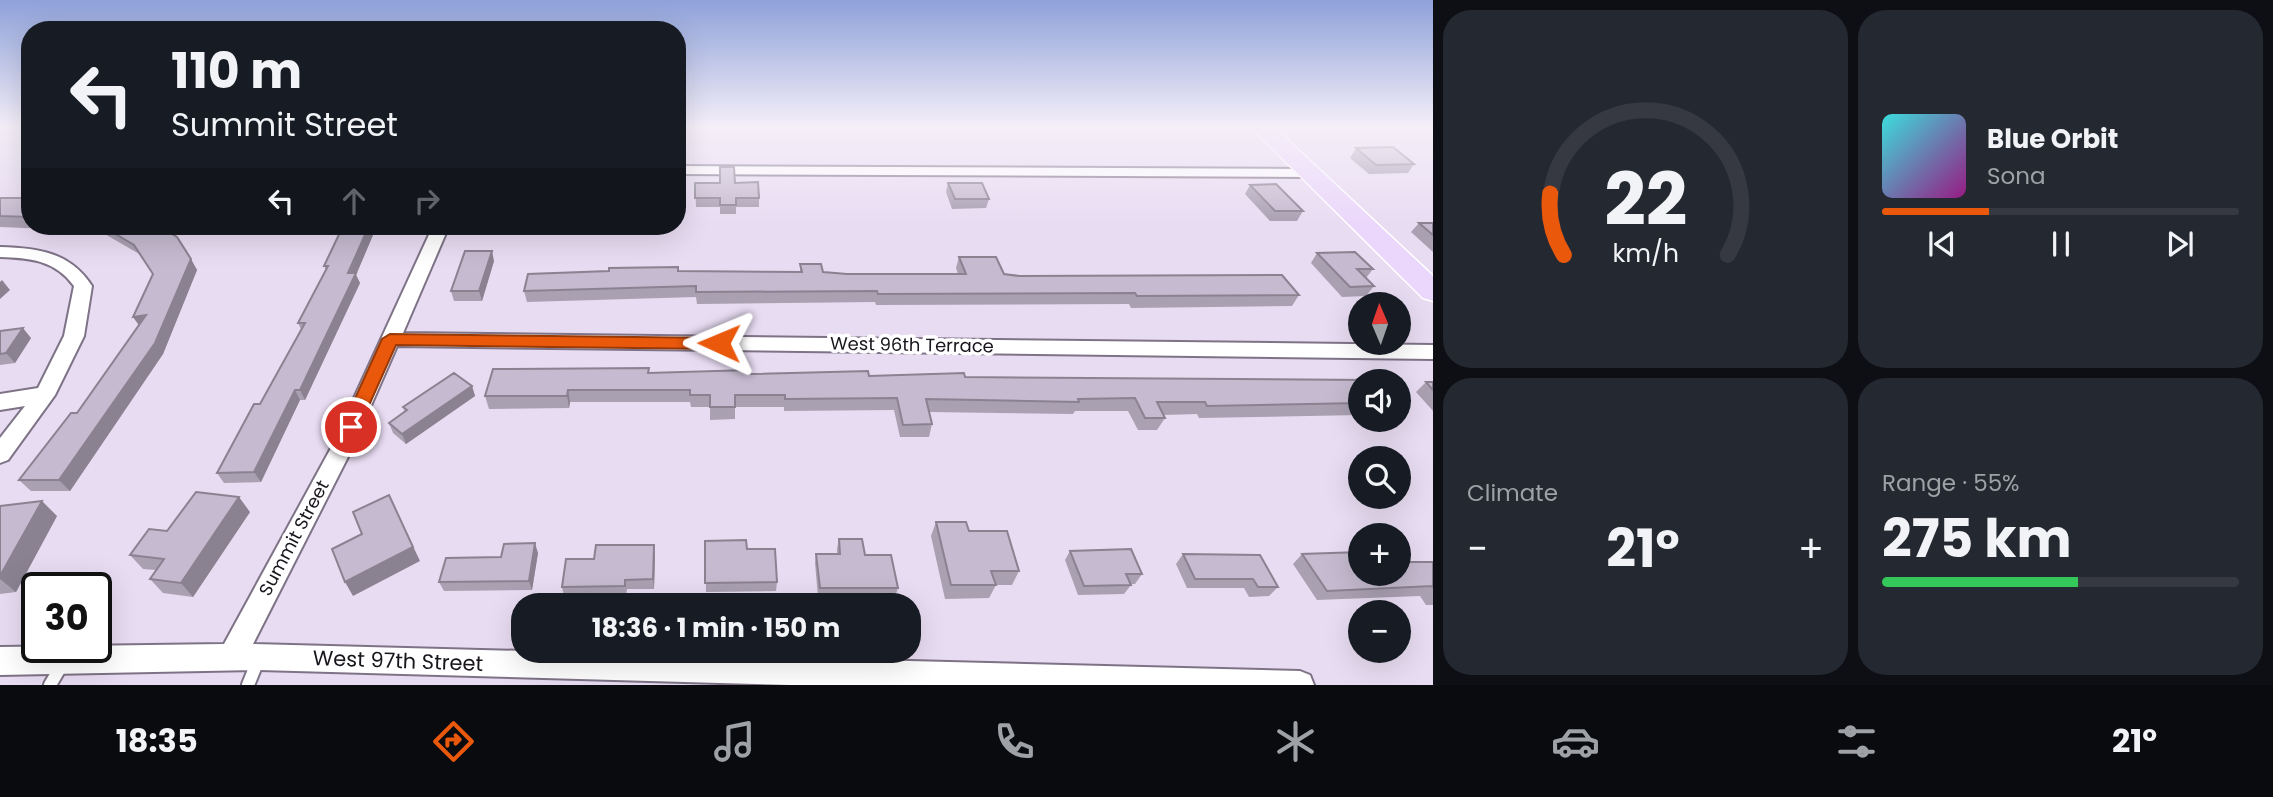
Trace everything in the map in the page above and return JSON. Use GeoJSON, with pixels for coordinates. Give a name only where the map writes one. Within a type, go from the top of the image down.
{"type":"FeatureCollection","features":[{"type":"Feature","properties":{"kind":"main road"},"geometry":{"type":"LineString","coordinates":[[1296,159],[1431,287]]}},
{"type":"Feature","properties":{"kind":"street"},"geometry":{"type":"LineString","coordinates":[[686,170],[1311,173]]}},
{"type":"Feature","properties":{"kind":"street","name":"Summit Street"},"geometry":{"type":"LineString","coordinates":[[246,657],[437,235]]}},
{"type":"Feature","properties":{"kind":"street"},"geometry":{"type":"LineString","coordinates":[[0,252],[47,256],[73,269],[83,286],[74,336],[45,395],[0,454]]}},
{"type":"Feature","properties":{"kind":"street","name":"West 96th Terrace"},"geometry":{"type":"LineString","coordinates":[[390,339],[1433,352]]}},
{"type":"Feature","properties":{"kind":"street"},"geometry":{"type":"LineString","coordinates":[[0,402],[45,395]]}},
{"type":"Feature","properties":{"kind":"street","name":"West 97th Street"},"geometry":{"type":"LineString","coordinates":[[112,659],[246,657],[885,680],[1300,685]]}},
{"type":"Feature","properties":{"kind":"street","name":"West 97th Street"},"geometry":{"type":"LineString","coordinates":[[0,661],[21,661]]}},
{"type":"Feature","properties":{"kind":"lane"},"geometry":{"type":"LineString","coordinates":[[246,657],[248,685]]}},
{"type":"Feature","properties":{"kind":"lane"},"geometry":{"type":"LineString","coordinates":[[50,685],[63,663]]}},
{"type":"Feature","properties":{"kind":"building"},"geometry":{"type":"Polygon","coordinates":[[[1369,159],[1408,159],[1414,164],[1376,165],[1369,159]]]}},
{"type":"Feature","properties":{"kind":"building"},"geometry":{"type":"Polygon","coordinates":[[[720,167],[734,167],[735,183],[758,182],[759,198],[736,198],[736,205],[720,205],[720,198],[695,198],[695,183],[720,183],[720,167]]]}},
{"type":"Feature","properties":{"kind":"building"},"geometry":{"type":"Polygon","coordinates":[[[948,183],[982,183],[989,199],[955,199],[948,183]]]}},
{"type":"Feature","properties":{"kind":"building"},"geometry":{"type":"Polygon","coordinates":[[[1276,184],[1303,211],[1275,211],[1250,185],[1276,184]]]}},
{"type":"Feature","properties":{"kind":"building"},"geometry":{"type":"Polygon","coordinates":[[[0,198],[21,198],[21,217],[0,216],[0,198]]]}},
{"type":"Feature","properties":{"kind":"building"},"geometry":{"type":"Polygon","coordinates":[[[1419,223],[1433,223],[1433,235],[1419,223]]]}},
{"type":"Feature","properties":{"kind":"building"},"geometry":{"type":"Polygon","coordinates":[[[117,235],[174,235],[191,259],[155,343],[59,480],[19,480],[71,413],[77,413],[146,315],[133,317],[153,274],[134,245],[117,235]]]}},
{"type":"Feature","properties":{"kind":"building"},"geometry":{"type":"Polygon","coordinates":[[[339,235],[365,235],[348,273],[356,273],[300,390],[295,390],[254,472],[217,473],[254,404],[260,404],[305,323],[298,323],[328,266],[324,266],[339,235]]]}},
{"type":"Feature","properties":{"kind":"building"},"geometry":{"type":"Polygon","coordinates":[[[465,251],[492,251],[479,291],[451,291],[465,251]]]}},
{"type":"Feature","properties":{"kind":"building"},"geometry":{"type":"Polygon","coordinates":[[[1355,252],[1373,269],[1357,269],[1374,286],[1350,287],[1317,253],[1355,252]]]}},
{"type":"Feature","properties":{"kind":"building"},"geometry":{"type":"Polygon","coordinates":[[[959,257],[996,257],[1004,274],[1019,276],[1282,275],[1299,295],[696,292],[696,286],[524,291],[528,274],[609,271],[609,268],[678,267],[678,271],[802,272],[800,264],[821,264],[823,272],[847,274],[966,274],[959,257]]]}},
{"type":"Feature","properties":{"kind":"building"},"geometry":{"type":"Polygon","coordinates":[[[23,328],[6,353],[0,354],[0,331],[23,328]]]}},
{"type":"Feature","properties":{"kind":"building"},"geometry":{"type":"Polygon","coordinates":[[[649,368],[648,373],[868,371],[869,376],[964,373],[965,377],[1348,380],[1348,403],[1207,406],[1205,402],[1157,402],[1165,418],[1145,418],[1135,398],[1078,399],[1079,402],[926,399],[932,424],[903,425],[897,398],[785,399],[785,395],[735,395],[735,407],[710,407],[710,395],[690,395],[690,390],[568,390],[567,396],[485,396],[493,369],[649,368]]]}},
{"type":"Feature","properties":{"kind":"building"},"geometry":{"type":"Polygon","coordinates":[[[454,373],[472,386],[402,434],[389,423],[407,410],[403,407],[454,373]]]}},
{"type":"Feature","properties":{"kind":"building"},"geometry":{"type":"Polygon","coordinates":[[[196,492],[239,497],[181,583],[150,579],[164,559],[130,555],[149,529],[167,531],[196,492]]]}},
{"type":"Feature","properties":{"kind":"building"},"geometry":{"type":"Polygon","coordinates":[[[389,495],[413,547],[345,582],[332,549],[362,534],[353,512],[389,495]]]}},
{"type":"Feature","properties":{"kind":"building"},"geometry":{"type":"Polygon","coordinates":[[[42,501],[0,576],[0,506],[42,501]]]}},
{"type":"Feature","properties":{"kind":"building"},"geometry":{"type":"Polygon","coordinates":[[[936,522],[966,522],[969,531],[1007,531],[1019,571],[991,571],[996,585],[951,585],[936,522]]]}},
{"type":"Feature","properties":{"kind":"building"},"geometry":{"type":"Polygon","coordinates":[[[839,539],[862,539],[865,555],[891,555],[898,588],[820,588],[816,554],[840,554],[839,539]]]}},
{"type":"Feature","properties":{"kind":"building"},"geometry":{"type":"Polygon","coordinates":[[[746,540],[747,549],[775,549],[777,582],[705,583],[705,541],[746,540]]]}},
{"type":"Feature","properties":{"kind":"building"},"geometry":{"type":"Polygon","coordinates":[[[535,543],[529,581],[439,582],[446,558],[501,557],[504,544],[535,543]]]}},
{"type":"Feature","properties":{"kind":"building"},"geometry":{"type":"Polygon","coordinates":[[[596,545],[654,545],[653,579],[625,580],[625,586],[562,587],[566,559],[594,559],[596,545]]]}},
{"type":"Feature","properties":{"kind":"building"},"geometry":{"type":"Polygon","coordinates":[[[1131,549],[1142,574],[1126,574],[1131,585],[1084,586],[1070,551],[1131,549]]]}},
{"type":"Feature","properties":{"kind":"building"},"geometry":{"type":"Polygon","coordinates":[[[1348,552],[1348,586],[1411,586],[1411,562],[1433,562],[1433,588],[1327,591],[1302,554],[1348,552]]]}},
{"type":"Feature","properties":{"kind":"building"},"geometry":{"type":"Polygon","coordinates":[[[1183,554],[1260,555],[1278,587],[1258,587],[1253,579],[1195,579],[1183,554]]]}},
{"type":"Feature","properties":{"kind":"route"},"geometry":{"type":"LineString","coordinates":[[351,427],[390,339],[719,343]]}}]}
